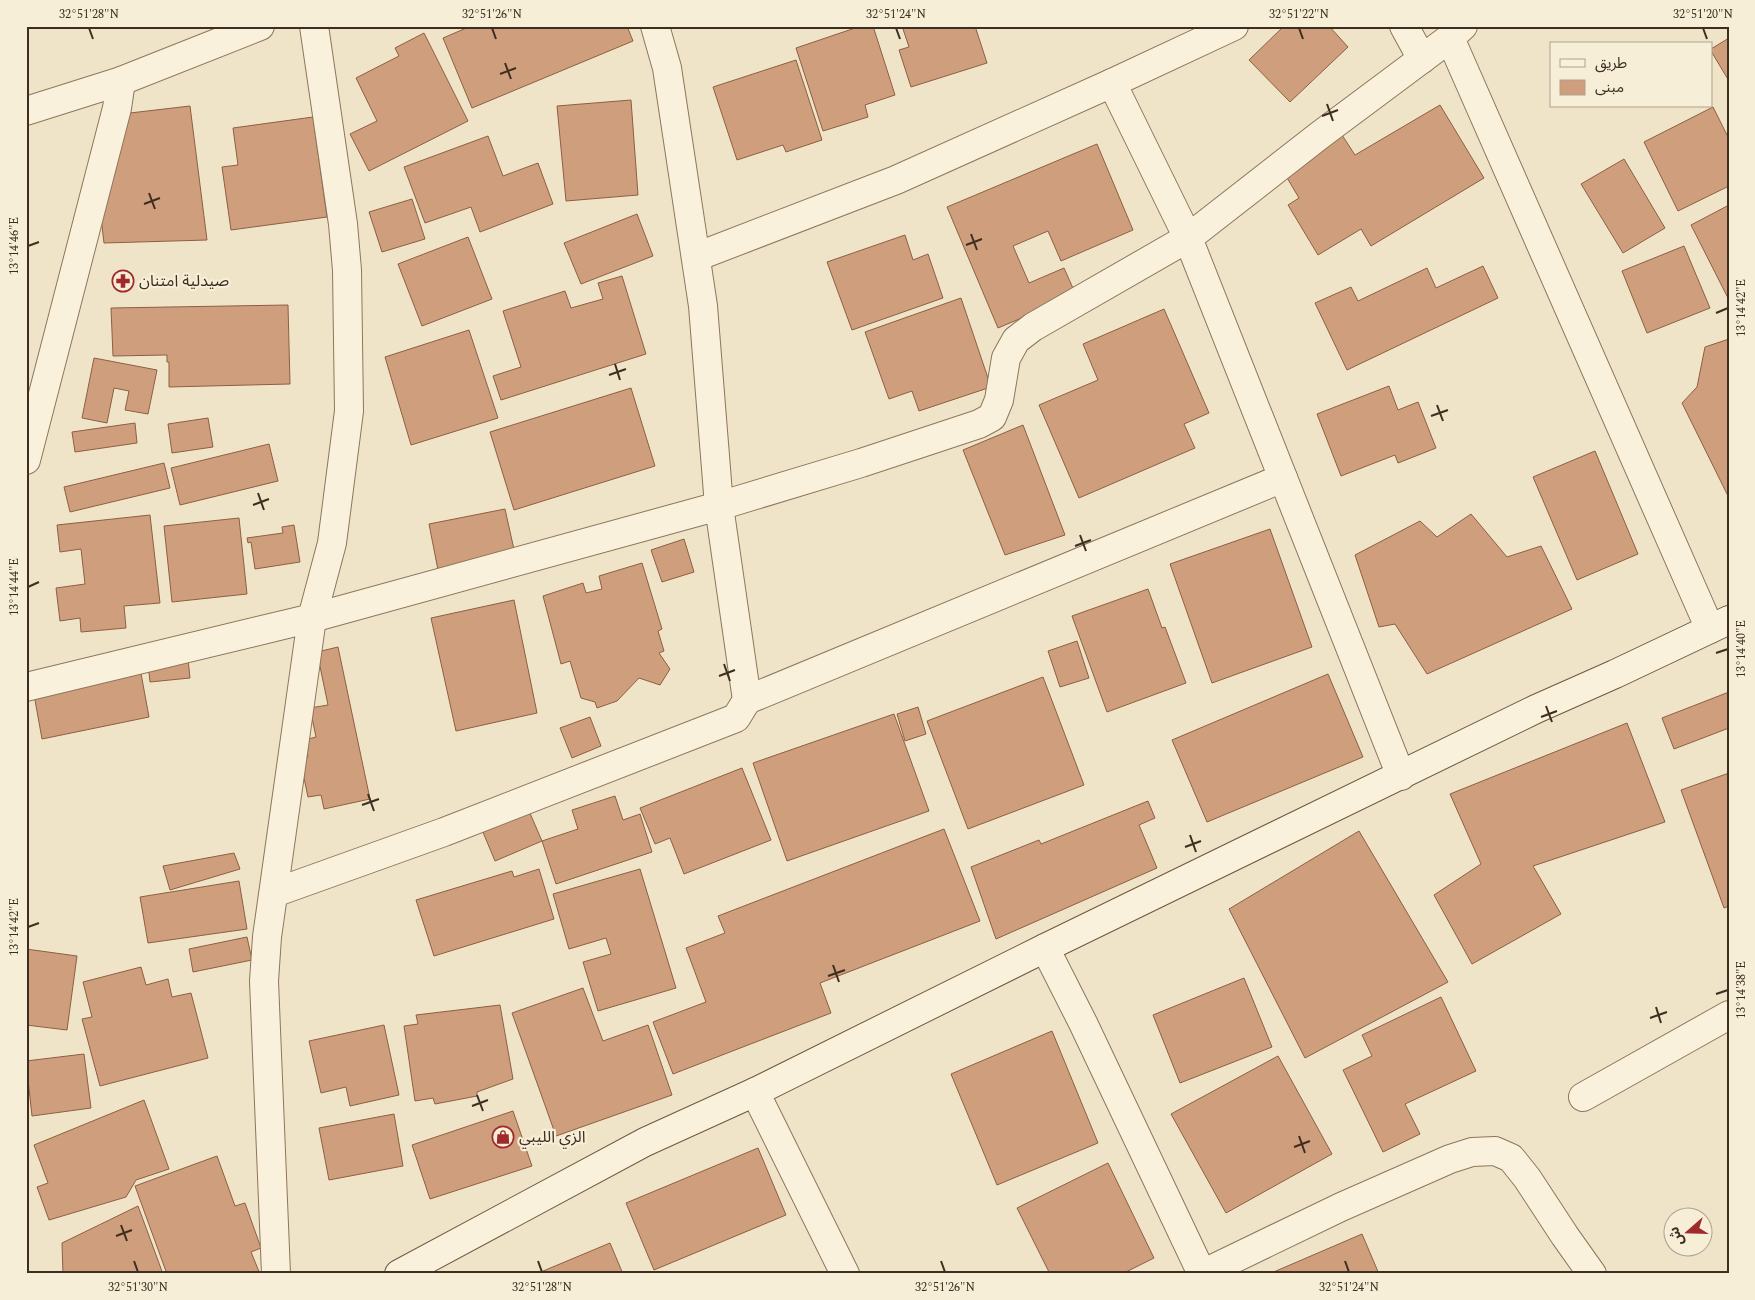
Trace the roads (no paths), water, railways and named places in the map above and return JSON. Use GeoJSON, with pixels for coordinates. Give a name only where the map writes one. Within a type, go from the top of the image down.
{"type":"FeatureCollection","features":[{"type":"Feature","properties":{"kind":"street"},"geometry":{"type":"LineString","coordinates":[[26,111],[121,81],[260,26]]}},
{"type":"Feature","properties":{"kind":"street"},"geometry":{"type":"LineString","coordinates":[[276,1274],[264,981],[267,937],[312,618],[332,543],[349,411],[347,270],[343,224],[314,26]]}},
{"type":"Feature","properties":{"kind":"street"},"geometry":{"type":"LineString","coordinates":[[655,26],[668,68],[703,306],[719,506],[747,700]]}},
{"type":"Feature","properties":{"kind":"street"},"geometry":{"type":"LineString","coordinates":[[696,257],[896,180],[1234,26]]}},
{"type":"Feature","properties":{"kind":"street"},"geometry":{"type":"LineString","coordinates":[[1404,26],[1422,59]]}},
{"type":"Feature","properties":{"kind":"street"},"geometry":{"type":"LineString","coordinates":[[26,686],[312,618],[719,506],[862,463],[979,424],[992,417],[999,400],[1006,358],[1016,340],[1034,327],[1188,238],[1320,135],[1457,32],[1719,624],[1615,674],[1536,709],[1045,948],[755,1092],[645,1142],[399,1274]]}},
{"type":"Feature","properties":{"kind":"street"},"geometry":{"type":"LineString","coordinates":[[26,460],[114,117],[121,81]]}},
{"type":"Feature","properties":{"kind":"street"},"geometry":{"type":"LineString","coordinates":[[1112,83],[1188,238],[1401,776]]}},
{"type":"Feature","properties":{"kind":"street"},"geometry":{"type":"LineString","coordinates":[[274,893],[444,832],[736,718],[747,700],[1283,478]]}},
{"type":"Feature","properties":{"kind":"street"},"geometry":{"type":"LineString","coordinates":[[1045,948],[1083,1023],[1202,1274],[1341,1207],[1450,1159],[1472,1152],[1495,1152],[1511,1158],[1527,1178],[1592,1274]]}},
{"type":"Feature","properties":{"kind":"street"},"geometry":{"type":"LineString","coordinates":[[1583,1097],[1729,1015]]}},
{"type":"Feature","properties":{"kind":"street"},"geometry":{"type":"LineString","coordinates":[[755,1092],[846,1274]]}},
{"type":"Feature","properties":{"kind":"place","name":"صيدلية امتنان"},"geometry":{"type":"Point","coordinates":[123,281]}},
{"type":"Feature","properties":{"kind":"place","name":"الزي الليبي"},"geometry":{"type":"Point","coordinates":[503,1137]}}]}
